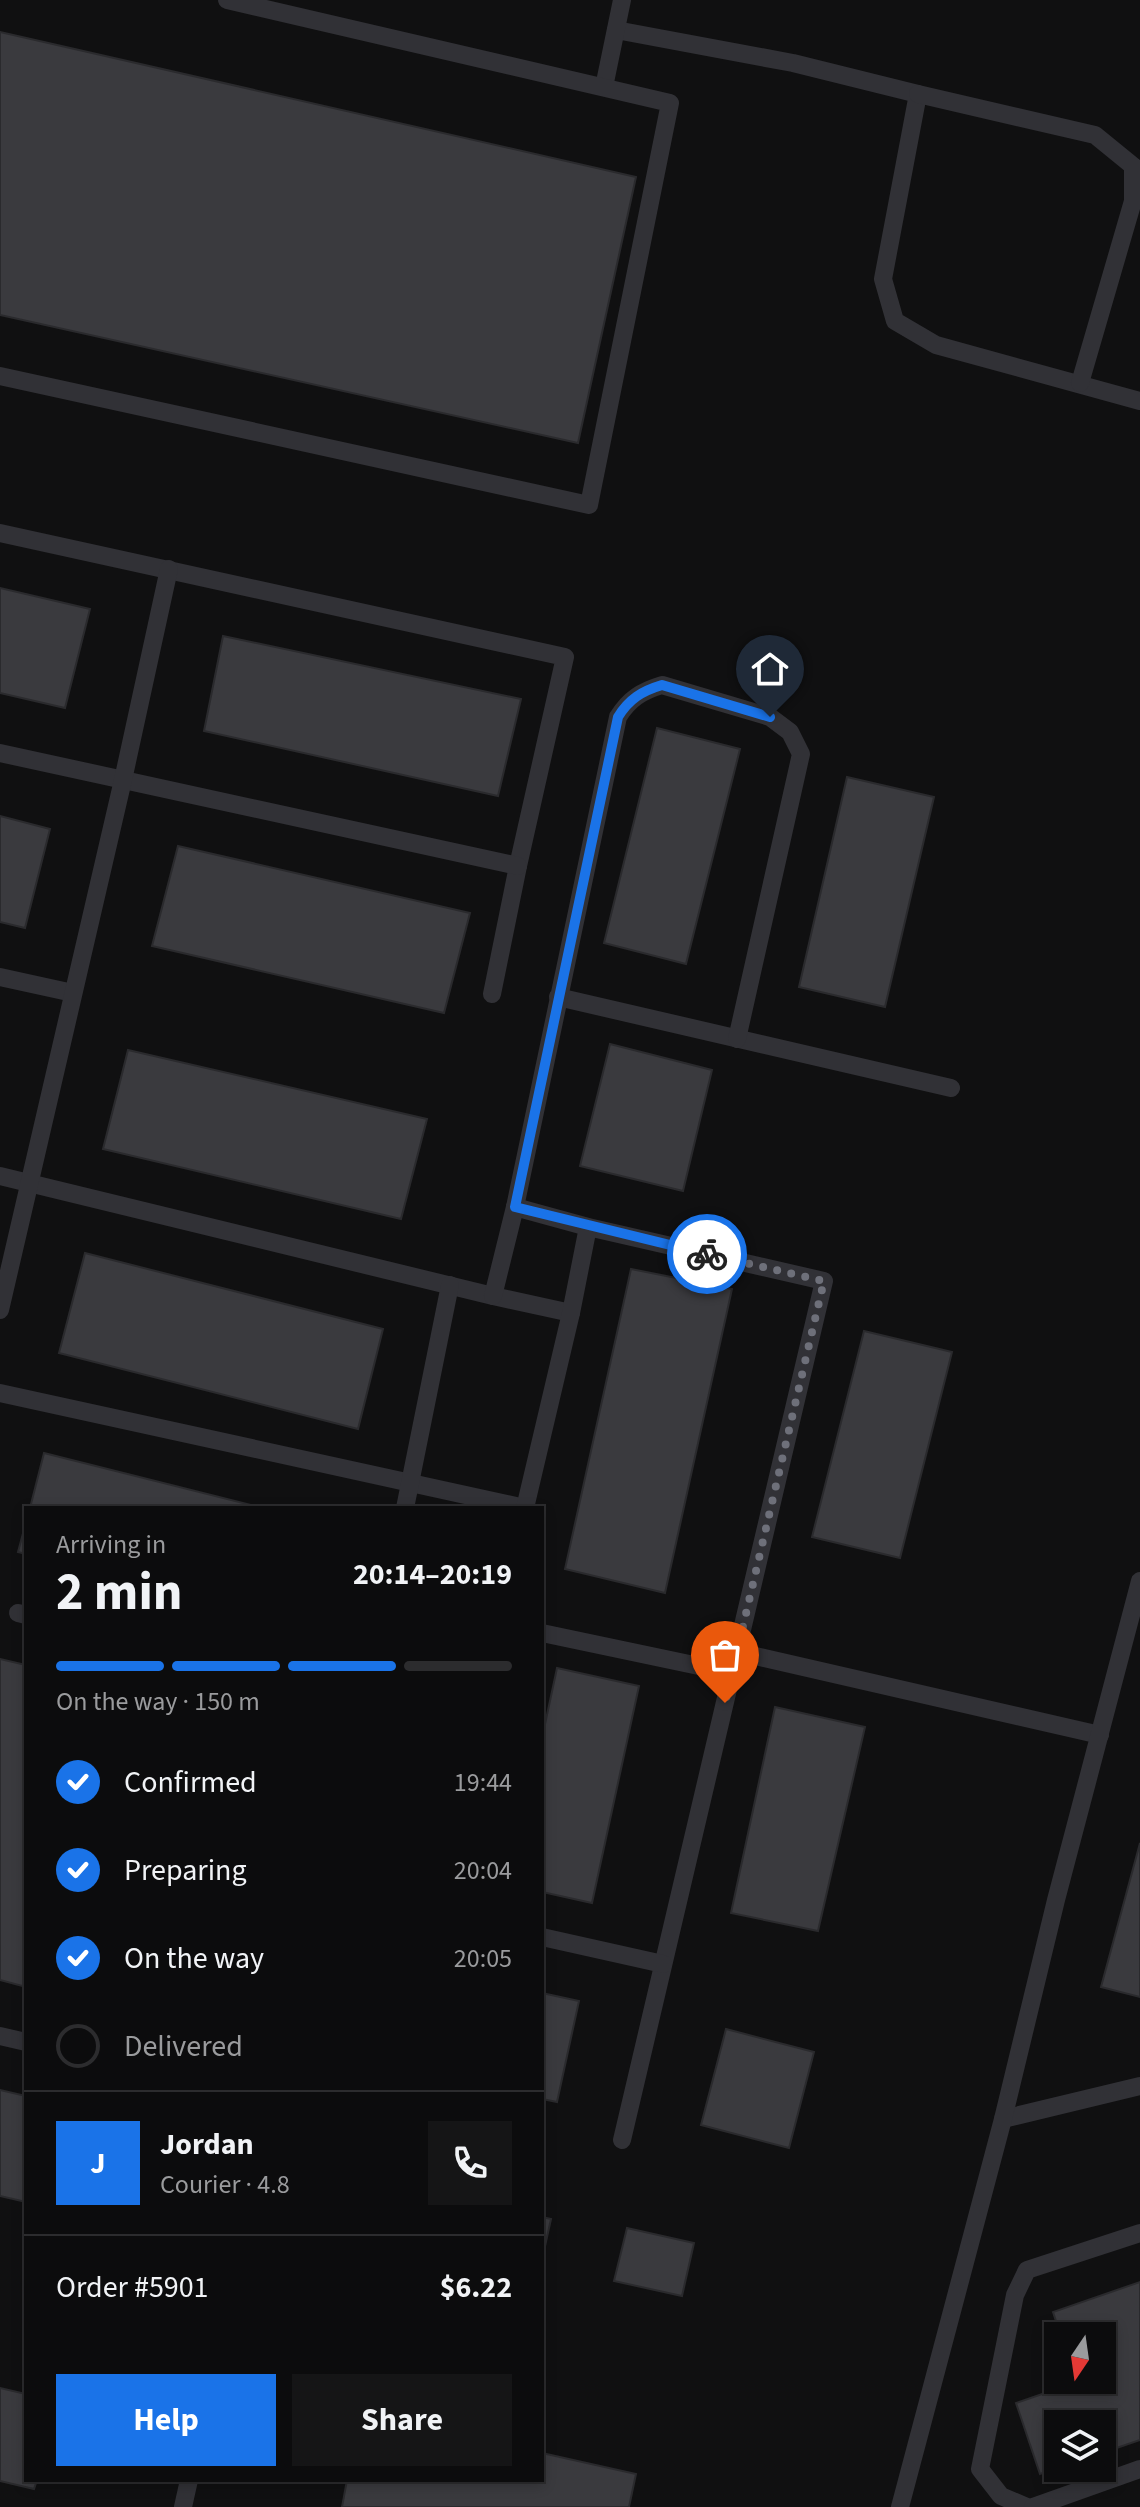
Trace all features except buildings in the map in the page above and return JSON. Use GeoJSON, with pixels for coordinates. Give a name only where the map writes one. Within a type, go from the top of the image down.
{"type":"FeatureCollection","features":[{"type":"Feature","properties":{"kind":"lane"},"geometry":{"type":"LineString","coordinates":[[0,376],[589,505],[670,103],[227,0]]}},
{"type":"Feature","properties":{"kind":"lane"},"geometry":{"type":"LineString","coordinates":[[604,87],[622,0]]}},
{"type":"Feature","properties":{"kind":"lane"},"geometry":{"type":"LineString","coordinates":[[616,30],[793,63],[1095,135],[1133,166],[1133,201],[1080,383]]}},
{"type":"Feature","properties":{"kind":"lane"},"geometry":{"type":"LineString","coordinates":[[918,94],[883,279],[895,321],[936,345],[1140,401]]}},
{"type":"Feature","properties":{"kind":"lane"},"geometry":{"type":"LineString","coordinates":[[0,533],[565,657],[492,994]]}},
{"type":"Feature","properties":{"kind":"lane"},"geometry":{"type":"LineString","coordinates":[[0,1310],[169,569]]}},
{"type":"Feature","properties":{"kind":"lane"},"geometry":{"type":"LineString","coordinates":[[493,1296],[515,1207],[618,717],[627,702],[646,690],[662,685],[770,717],[790,732],[801,754],[737,1039]]}},
{"type":"Feature","properties":{"kind":"lane"},"geometry":{"type":"LineString","coordinates":[[0,753],[518,866]]}},
{"type":"Feature","properties":{"kind":"lane"},"geometry":{"type":"LineString","coordinates":[[0,977],[73,993]]}},
{"type":"Feature","properties":{"kind":"lane"},"geometry":{"type":"LineString","coordinates":[[558,997],[951,1088]]}},
{"type":"Feature","properties":{"kind":"lane"},"geometry":{"type":"LineString","coordinates":[[0,1176],[571,1313]]}},
{"type":"Feature","properties":{"kind":"lane"},"geometry":{"type":"LineString","coordinates":[[515,1207],[588,1227],[824,1281],[622,2140]]}},
{"type":"Feature","properties":{"kind":"lane"},"geometry":{"type":"LineString","coordinates":[[525,1506],[588,1227]]}},
{"type":"Feature","properties":{"kind":"lane"},"geometry":{"type":"LineString","coordinates":[[405,1506],[450,1285]]}},
{"type":"Feature","properties":{"kind":"lane"},"geometry":{"type":"LineString","coordinates":[[0,1393],[516,1506]]}},
{"type":"Feature","properties":{"kind":"lane"},"geometry":{"type":"LineString","coordinates":[[900,2507],[1140,1581]]}},
{"type":"Feature","properties":{"kind":"lane"},"geometry":{"type":"LineString","coordinates":[[544,1633],[732,1673]]}},
{"type":"Feature","properties":{"kind":"lane"},"geometry":{"type":"LineString","coordinates":[[738,1652],[1100,1735]]}},
{"type":"Feature","properties":{"kind":"lane"},"geometry":{"type":"LineString","coordinates":[[544,1937],[663,1964]]}},
{"type":"Feature","properties":{"kind":"lane"},"geometry":{"type":"LineString","coordinates":[[0,2036],[24,2042]]}},
{"type":"Feature","properties":{"kind":"lane"},"geometry":{"type":"LineString","coordinates":[[1003,2119],[1140,2086]]}},
{"type":"Feature","properties":{"kind":"lane"},"geometry":{"type":"LineString","coordinates":[[1027,2507],[1001,2496],[980,2469],[1015,2295],[1027,2270],[1140,2233]]}},
{"type":"Feature","properties":{"kind":"lane"},"geometry":{"type":"LineString","coordinates":[[1033,2507],[1140,2469]]}},
{"type":"Feature","properties":{"kind":"lane"},"geometry":{"type":"LineString","coordinates":[[183,2507],[189,2482]]}},
{"type":"Feature","properties":{"kind":"way so far"},"geometry":{"type":"LineString","coordinates":[[707,1254],[824,1281],[725,1703]]}},
{"type":"Feature","properties":{"kind":"route"},"geometry":{"type":"LineString","coordinates":[[707,1254],[515,1207],[618,717],[627,702],[646,690],[662,685],[770,717]]}}]}
